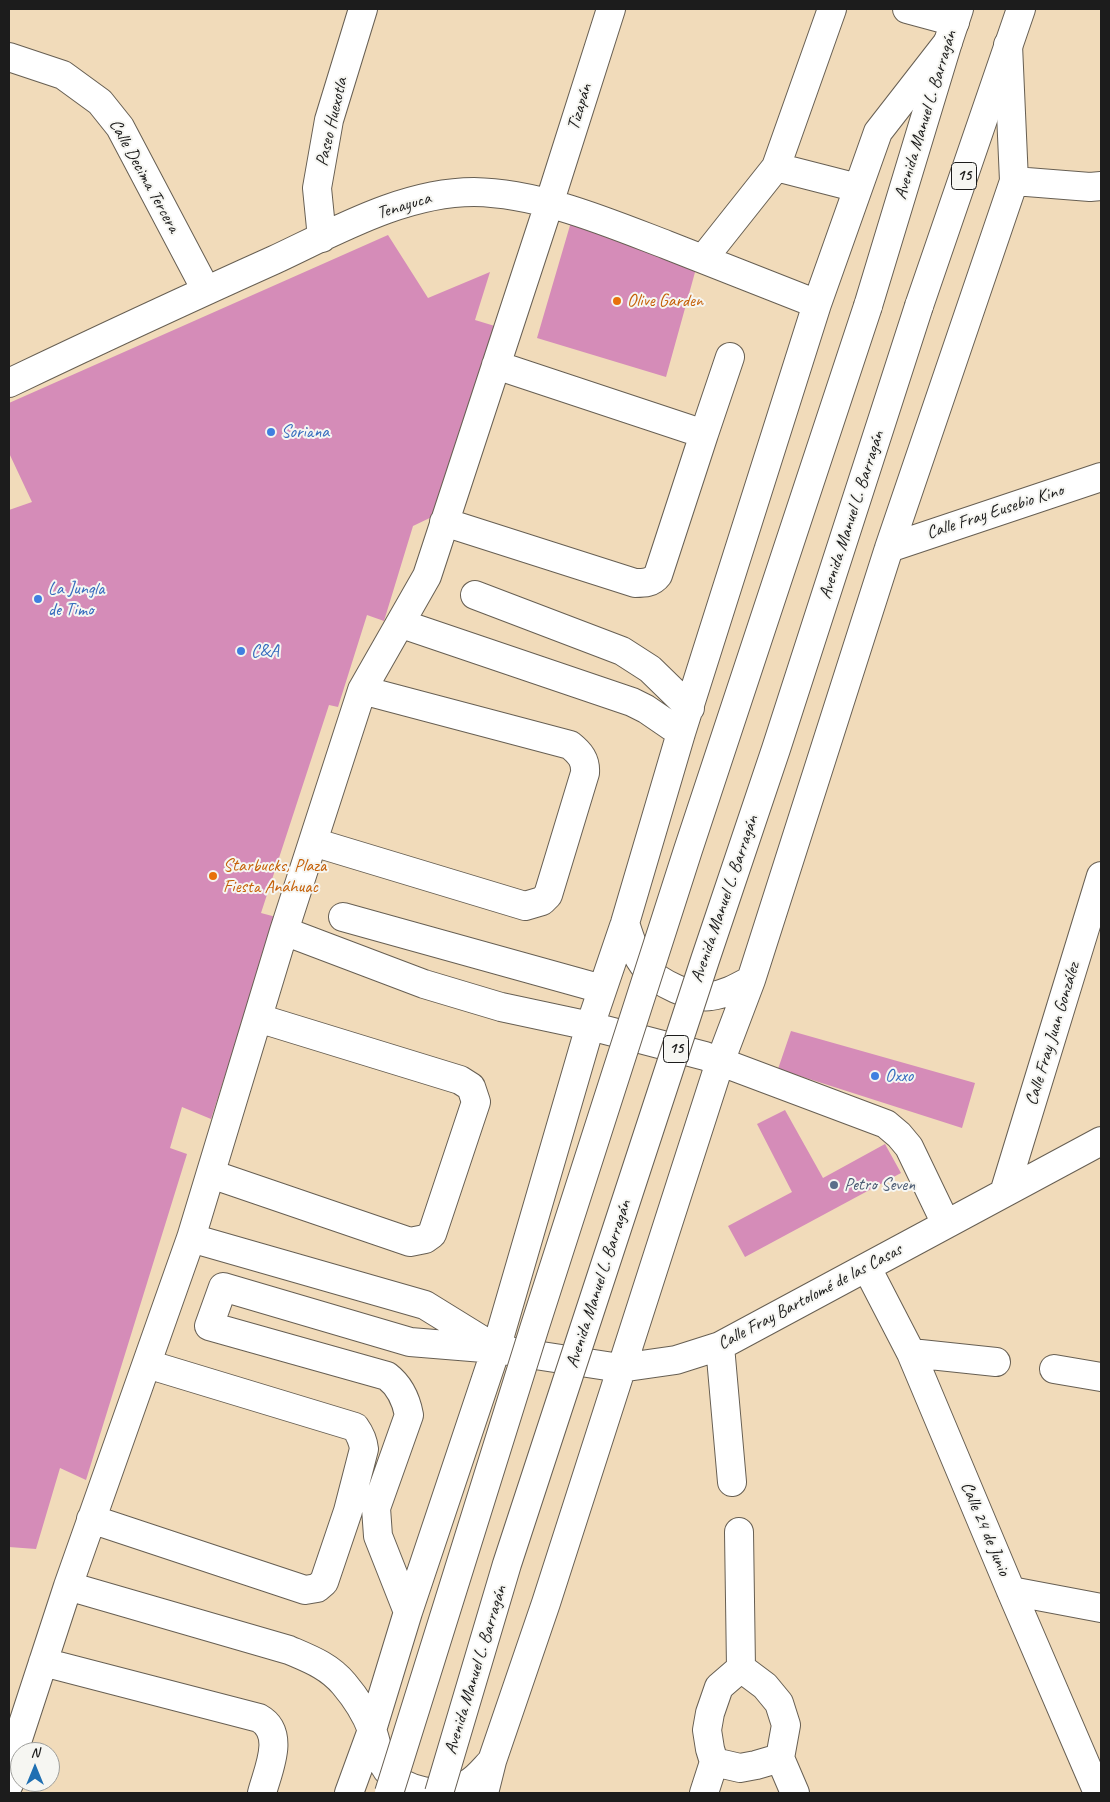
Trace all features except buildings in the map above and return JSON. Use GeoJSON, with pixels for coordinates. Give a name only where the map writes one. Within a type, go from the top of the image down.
{"type":"FeatureCollection","features":[{"type":"Feature","properties":{"kind":"main road","name":"Paseo Huexotla"},"geometry":{"type":"LineString","coordinates":[[322,238],[317,188],[330,120],[363,9]]}},
{"type":"Feature","properties":{"kind":"main road","name":"Tizapán"},"geometry":{"type":"LineString","coordinates":[[9,1784],[17,1742],[68,1586],[192,1238],[284,931],[362,690],[402,624],[427,576],[549,204],[610,9]]}},
{"type":"Feature","properties":{"kind":"main road"},"geometry":{"type":"LineString","coordinates":[[703,259],[776,167],[832,9]]}},
{"type":"Feature","properties":{"kind":"main road"},"geometry":{"type":"LineString","coordinates":[[349,1793],[372,1730],[408,1612],[496,1349],[590,1026],[625,923],[685,720],[817,304],[878,132],[954,24],[907,9]]}},
{"type":"Feature","properties":{"kind":"main road","name":"Avenida Manuel L. Barragán"},"geometry":{"type":"LineString","coordinates":[[439,1793],[510,1555],[704,960],[779,740],[919,306],[1021,9]]}},
{"type":"Feature","properties":{"kind":"main road","name":"Avenida Manuel L. Barragán"},"geometry":{"type":"LineString","coordinates":[[388,1793],[691,840],[868,306],[954,24]]}},
{"type":"Feature","properties":{"kind":"main road"},"geometry":{"type":"LineString","coordinates":[[484,1793],[492,1761],[546,1603],[620,1368],[720,1062],[750,980],[889,548],[1014,182],[1008,45]]}},
{"type":"Feature","properties":{"kind":"main road","name":"Calle Decima Tercera"},"geometry":{"type":"LineString","coordinates":[[9,56],[63,75],[100,102],[120,127],[206,290]]}},
{"type":"Feature","properties":{"kind":"main road"},"geometry":{"type":"LineString","coordinates":[[776,167],[858,188]]}},
{"type":"Feature","properties":{"kind":"main road"},"geometry":{"type":"LineString","coordinates":[[1014,182],[1090,187],[1101,186]]}},
{"type":"Feature","properties":{"kind":"main road","name":"Tenayuca"},"geometry":{"type":"LineString","coordinates":[[9,383],[206,290],[389,208],[429,196],[474,192],[510,195],[549,204],[611,223],[817,304]]}},
{"type":"Feature","properties":{"kind":"main road"},"geometry":{"type":"LineString","coordinates":[[444,522],[635,583],[645,583],[652,580],[658,575],[730,357]]}},
{"type":"Feature","properties":{"kind":"main road"},"geometry":{"type":"LineString","coordinates":[[496,365],[704,434]]}},
{"type":"Feature","properties":{"kind":"main road","name":"Calle Fray Eusebio Kino"},"geometry":{"type":"LineString","coordinates":[[889,548],[1101,477]]}},
{"type":"Feature","properties":{"kind":"main road"},"geometry":{"type":"LineString","coordinates":[[475,595],[622,651],[650,669],[685,720]]}},
{"type":"Feature","properties":{"kind":"main road"},"geometry":{"type":"LineString","coordinates":[[402,624],[632,702],[646,709],[685,720]]}},
{"type":"Feature","properties":{"kind":"main road"},"geometry":{"type":"LineString","coordinates":[[313,842],[525,906],[542,901],[548,895],[585,773],[583,759],[578,752],[570,746],[362,690]]}},
{"type":"Feature","properties":{"kind":"main road","name":"Calle Fray Juan González"},"geometry":{"type":"LineString","coordinates":[[1004,1193],[1101,876]]}},
{"type":"Feature","properties":{"kind":"main road"},"geometry":{"type":"LineString","coordinates":[[343,917],[602,989]]}},
{"type":"Feature","properties":{"kind":"main road"},"geometry":{"type":"LineString","coordinates":[[625,923],[636,953],[646,970],[664,984],[686,992],[710,996],[730,991],[750,980]]}},
{"type":"Feature","properties":{"kind":"main road"},"geometry":{"type":"LineString","coordinates":[[284,931],[424,984],[501,1007],[590,1026],[705,1056],[886,1124],[909,1147],[946,1224]]}},
{"type":"Feature","properties":{"kind":"main road"},"geometry":{"type":"LineString","coordinates":[[211,1174],[410,1242],[420,1241],[432,1234],[476,1102],[471,1088],[460,1080],[258,1018]]}},
{"type":"Feature","properties":{"kind":"main road","name":"Calle Fray Bartolomé de las Casas"},"geometry":{"type":"LineString","coordinates":[[408,1612],[378,1536],[376,1523],[376,1508],[409,1415],[407,1404],[399,1388],[387,1376],[209,1326],[223,1287],[410,1342],[496,1349],[620,1368],[676,1360],[720,1346],[1101,1142]]}},
{"type":"Feature","properties":{"kind":"main road"},"geometry":{"type":"LineString","coordinates":[[192,1238],[425,1305],[496,1349]]}},
{"type":"Feature","properties":{"kind":"main road","name":"Calle 24 de Junio"},"geometry":{"type":"LineString","coordinates":[[867,1268],[912,1353],[1098,1793]]}},
{"type":"Feature","properties":{"kind":"main road"},"geometry":{"type":"LineString","coordinates":[[720,1346],[732,1482]]}},
{"type":"Feature","properties":{"kind":"main road"},"geometry":{"type":"LineString","coordinates":[[912,1353],[996,1362]]}},
{"type":"Feature","properties":{"kind":"main road"},"geometry":{"type":"LineString","coordinates":[[91,1519],[305,1590],[317,1588],[324,1582],[348,1511],[364,1449],[363,1441],[355,1427],[147,1364]]}},
{"type":"Feature","properties":{"kind":"main road"},"geometry":{"type":"LineString","coordinates":[[1054,1369],[1101,1376]]}},
{"type":"Feature","properties":{"kind":"main road"},"geometry":{"type":"LineString","coordinates":[[739,1532],[741,1668]]}},
{"type":"Feature","properties":{"kind":"main road"},"geometry":{"type":"LineString","coordinates":[[68,1586],[289,1650],[321,1664],[343,1683],[357,1703],[372,1730],[379,1753],[387,1770],[406,1786],[419,1791],[444,1792],[466,1785],[476,1778],[492,1761]]}},
{"type":"Feature","properties":{"kind":"main road"},"geometry":{"type":"LineString","coordinates":[[1011,1591],[1101,1608]]}},
{"type":"Feature","properties":{"kind":"main road"},"geometry":{"type":"LineString","coordinates":[[43,1662],[259,1718],[267,1722],[272,1732],[274,1743],[262,1793]]}},
{"type":"Feature","properties":{"kind":"main road"},"geometry":{"type":"LineString","coordinates":[[741,1668],[765,1686],[779,1703],[786,1725],[780,1758],[794,1793]]}},
{"type":"Feature","properties":{"kind":"main road"},"geometry":{"type":"LineString","coordinates":[[704,1793],[714,1762],[707,1730],[710,1713],[718,1687],[741,1668]]}},
{"type":"Feature","properties":{"kind":"main road"},"geometry":{"type":"LineString","coordinates":[[714,1762],[740,1768],[780,1758]]}},
{"type":"Feature","properties":{"kind":"place","name":"Olive Garden"},"geometry":{"type":"Point","coordinates":[617,301]}},
{"type":"Feature","properties":{"kind":"place","name":"Soriana"},"geometry":{"type":"Point","coordinates":[271,432]}},
{"type":"Feature","properties":{"kind":"place","name":"La Jungla de Timo"},"geometry":{"type":"Point","coordinates":[38,599]}},
{"type":"Feature","properties":{"kind":"place","name":"C&A"},"geometry":{"type":"Point","coordinates":[241,651]}},
{"type":"Feature","properties":{"kind":"place","name":"Starbucks, Plaza Fiesta Anáhuac"},"geometry":{"type":"Point","coordinates":[213,876]}},
{"type":"Feature","properties":{"kind":"place","name":"Oxxo"},"geometry":{"type":"Point","coordinates":[875,1076]}},
{"type":"Feature","properties":{"kind":"place","name":"Petro Seven"},"geometry":{"type":"Point","coordinates":[834,1185]}}]}
